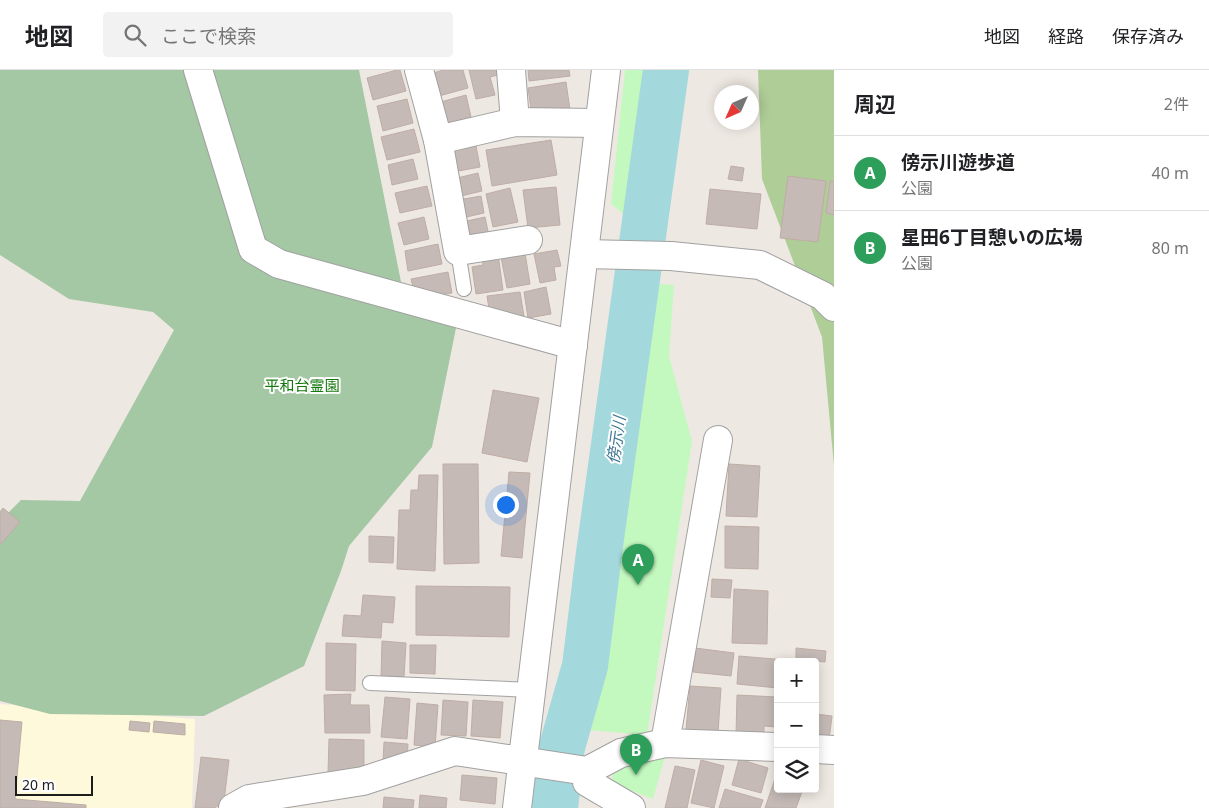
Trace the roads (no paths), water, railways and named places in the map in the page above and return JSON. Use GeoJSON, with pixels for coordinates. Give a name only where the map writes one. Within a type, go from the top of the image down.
{"type":"FeatureCollection","features":[{"type":"Feature","properties":{"kind":"street"},"geometry":{"type":"LineString","coordinates":[[198,70],[253,249],[279,264],[573,345]]}},
{"type":"Feature","properties":{"kind":"street"},"geometry":{"type":"LineString","coordinates":[[419,70],[438,140],[458,251],[528,240]]}},
{"type":"Feature","properties":{"kind":"street"},"geometry":{"type":"LineString","coordinates":[[511,70],[515,122]]}},
{"type":"Feature","properties":{"kind":"street"},"geometry":{"type":"LineString","coordinates":[[558,766],[531,690],[606,70]]}},
{"type":"Feature","properties":{"kind":"street"},"geometry":{"type":"LineString","coordinates":[[438,140],[515,122],[599,123]]}},
{"type":"Feature","properties":{"kind":"street"},"geometry":{"type":"LineString","coordinates":[[584,254],[659,256],[760,265],[823,296],[834,307]]}},
{"type":"Feature","properties":{"kind":"street"},"geometry":{"type":"LineString","coordinates":[[665,743],[718,440]]}},
{"type":"Feature","properties":{"kind":"street"},"geometry":{"type":"LineString","coordinates":[[516,808],[558,766],[665,743],[774,747]]}},
{"type":"Feature","properties":{"kind":"street"},"geometry":{"type":"LineString","coordinates":[[819,749],[834,750]]}},
{"type":"Feature","properties":{"kind":"street"},"geometry":{"type":"LineString","coordinates":[[233,808],[249,799],[363,781],[455,750],[558,766],[631,808]]}},
{"type":"Feature","properties":{"kind":"lane"},"geometry":{"type":"LineString","coordinates":[[458,251],[464,289]]}},
{"type":"Feature","properties":{"kind":"lane"},"geometry":{"type":"LineString","coordinates":[[370,684],[531,690]]}},
{"type":"Feature","properties":{"kind":"waterway","name":"傍示川"},"geometry":{"type":"LineString","coordinates":[[555,808],[562,747],[585,666],[666,70]]}},
{"type":"Feature","properties":{"kind":"place","name":"傍示川遊歩道"},"geometry":{"type":"Point","coordinates":[638,585]}},
{"type":"Feature","properties":{"kind":"place","name":"星田6丁目憩いの広場"},"geometry":{"type":"Point","coordinates":[636,775]}},
{"type":"Feature","properties":{"kind":"park label","name":"平和台霊園"},"geometry":{"type":"Point","coordinates":[302,385]}}]}
